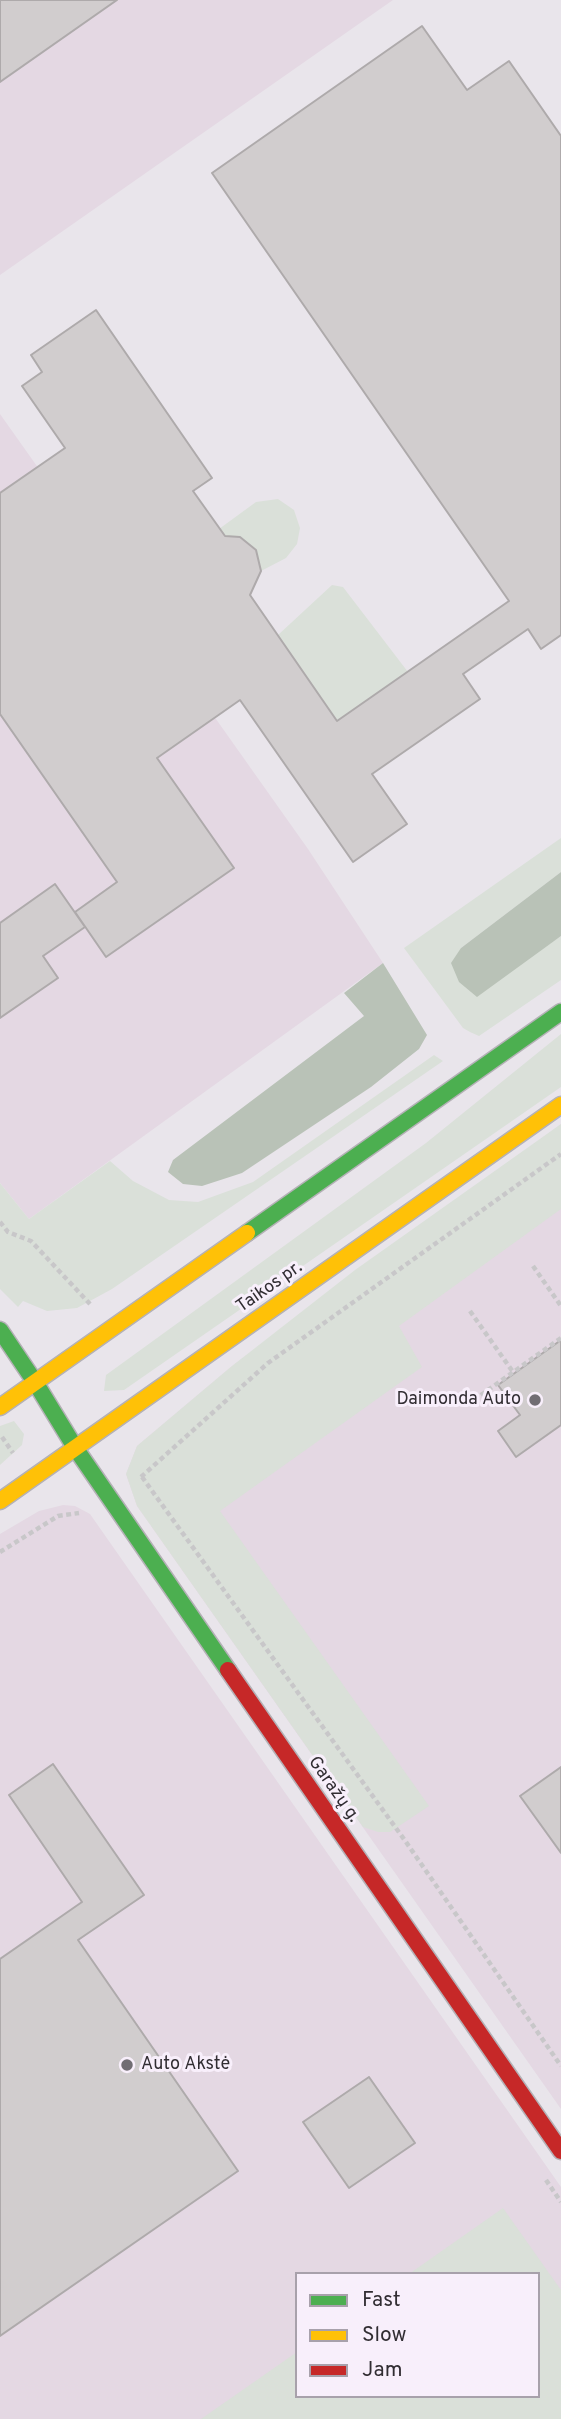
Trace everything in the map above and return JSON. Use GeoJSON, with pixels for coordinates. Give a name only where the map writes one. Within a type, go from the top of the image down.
{"type":"FeatureCollection","features":[{"type":"Feature","properties":{"kind":"main road"},"geometry":{"type":"LineString","coordinates":[[0,1407],[561,1012]]}},
{"type":"Feature","properties":{"kind":"main road","name":"Taikos pr."},"geometry":{"type":"LineString","coordinates":[[0,1501],[561,1105]]}},
{"type":"Feature","properties":{"kind":"main road","name":"Garažų g."},"geometry":{"type":"LineString","coordinates":[[0,1330],[135,1539],[561,2151]]}},
{"type":"Feature","properties":{"kind":"path"},"geometry":{"type":"LineString","coordinates":[[561,1154],[268,1363],[142,1476],[398,1831],[561,2066]]}},
{"type":"Feature","properties":{"kind":"path"},"geometry":{"type":"LineString","coordinates":[[0,1222],[8,1232],[31,1241],[89,1302]]}},
{"type":"Feature","properties":{"kind":"path"},"geometry":{"type":"LineString","coordinates":[[533,1266],[561,1306]]}},
{"type":"Feature","properties":{"kind":"path"},"geometry":{"type":"LineString","coordinates":[[470,1311],[513,1372]]}},
{"type":"Feature","properties":{"kind":"path"},"geometry":{"type":"LineString","coordinates":[[467,1405],[561,1338]]}},
{"type":"Feature","properties":{"kind":"path"},"geometry":{"type":"LineString","coordinates":[[0,1552],[58,1517]]}},
{"type":"Feature","properties":{"kind":"shaded area"},"geometry":{"type":"Polygon","coordinates":[[[0,0],[393,0],[0,275],[0,0]]]}},
{"type":"Feature","properties":{"kind":"shaded area"},"geometry":{"type":"Polygon","coordinates":[[[0,414],[308,849],[383,963],[29,1219],[0,1183],[0,414]]]}},
{"type":"Feature","properties":{"kind":"shaded area"},"geometry":{"type":"Polygon","coordinates":[[[278,499],[294,510],[300,528],[297,544],[286,558],[261,571],[256,550],[240,537],[225,536],[219,529],[256,502],[278,499]]]}},
{"type":"Feature","properties":{"kind":"shaded area"},"geometry":{"type":"Polygon","coordinates":[[[332,585],[343,587],[408,672],[337,721],[278,635],[332,585]]]}},
{"type":"Feature","properties":{"kind":"shaded area"},"geometry":{"type":"Polygon","coordinates":[[[561,838],[561,872],[461,948],[549,944],[561,936],[561,980],[479,1036],[463,1028],[404,948],[561,838]]]}},
{"type":"Feature","properties":{"kind":"shaded area"},"geometry":{"type":"Polygon","coordinates":[[[561,872],[561,936],[477,997],[459,982],[451,963],[461,948],[561,872]]]}},
{"type":"Feature","properties":{"kind":"shaded area"},"geometry":{"type":"Polygon","coordinates":[[[383,963],[427,1035],[419,1049],[371,1087],[242,1173],[202,1186],[183,1184],[168,1172],[173,1160],[364,1016],[344,993],[383,963]]]}},
{"type":"Feature","properties":{"kind":"shaded area"},"geometry":{"type":"Polygon","coordinates":[[[561,1034],[561,1087],[124,1390],[104,1391],[106,1375],[426,1143],[561,1034]]]}},
{"type":"Feature","properties":{"kind":"shaded area"},"geometry":{"type":"Polygon","coordinates":[[[434,1055],[443,1061],[112,1289],[77,1308],[47,1311],[23,1301],[18,1307],[0,1289],[0,1183],[29,1219],[110,1161],[133,1181],[169,1200],[198,1202],[253,1182],[434,1055]]]}},
{"type":"Feature","properties":{"kind":"shaded area"},"geometry":{"type":"Polygon","coordinates":[[[561,1124],[561,2109],[137,1506],[126,1474],[137,1446],[232,1366],[561,1124]]]}},
{"type":"Feature","properties":{"kind":"shaded area"},"geometry":{"type":"Polygon","coordinates":[[[561,1124],[561,1209],[399,1326],[422,1367],[220,1511],[429,1806],[390,1832],[378,1832],[363,1827],[137,1506],[126,1474],[137,1446],[232,1366],[355,1270],[561,1124]]]}},
{"type":"Feature","properties":{"kind":"shaded area"},"geometry":{"type":"Polygon","coordinates":[[[14,1421],[24,1434],[22,1445],[0,1465],[0,1426],[14,1421]]]}},
{"type":"Feature","properties":{"kind":"shaded area"},"geometry":{"type":"Polygon","coordinates":[[[63,1505],[75,1506],[90,1514],[561,2187],[561,2419],[0,2419],[0,1534],[39,1511],[63,1505]]]}},
{"type":"Feature","properties":{"kind":"shaded area"},"geometry":{"type":"Polygon","coordinates":[[[503,2208],[561,2290],[561,2419],[201,2419],[295,2353],[295,2398],[540,2398],[540,2272],[412,2272],[503,2208]]]}},
{"type":"Feature","properties":{"kind":"building"},"geometry":{"type":"Polygon","coordinates":[[[0,0],[117,0],[0,82],[0,0]]]}},
{"type":"Feature","properties":{"kind":"building"},"geometry":{"type":"Polygon","coordinates":[[[422,26],[467,90],[509,61],[561,136],[561,635],[541,649],[528,629],[463,674],[480,699],[372,774],[407,824],[353,862],[240,700],[157,758],[234,868],[106,957],[75,912],[117,882],[0,714],[0,493],[65,448],[22,386],[42,372],[31,355],[96,310],[212,478],[193,491],[225,536],[240,537],[256,550],[261,571],[250,595],[337,721],[509,601],[212,173],[422,26]]]}},
{"type":"Feature","properties":{"kind":"building"},"geometry":{"type":"Polygon","coordinates":[[[55,884],[85,927],[43,956],[58,978],[0,1018],[0,923],[55,884]]]}},
{"type":"Feature","properties":{"kind":"building","name":"Daimonda Auto"},"geometry":{"type":"Polygon","coordinates":[[[561,1340],[561,1425],[516,1457],[498,1431],[520,1415],[498,1385],[561,1340]]]}},
{"type":"Feature","properties":{"kind":"building"},"geometry":{"type":"Polygon","coordinates":[[[53,1764],[144,1895],[78,1940],[238,2171],[0,2336],[0,1959],[82,1902],[9,1795],[53,1764]]]}},
{"type":"Feature","properties":{"kind":"building"},"geometry":{"type":"Polygon","coordinates":[[[561,1767],[561,1853],[520,1796],[561,1767]]]}},
{"type":"Feature","properties":{"kind":"building"},"geometry":{"type":"Polygon","coordinates":[[[369,2077],[415,2143],[349,2188],[303,2122],[369,2077]]]}},
{"type":"Feature","properties":{"kind":"traffic: fast"},"geometry":{"type":"LineString","coordinates":[[247,1233],[561,1012]]}},
{"type":"Feature","properties":{"kind":"traffic: fast"},"geometry":{"type":"LineString","coordinates":[[0,1330],[35,1382]]}},
{"type":"Feature","properties":{"kind":"traffic: fast"},"geometry":{"type":"LineString","coordinates":[[35,1382],[76,1449]]}},
{"type":"Feature","properties":{"kind":"traffic: fast"},"geometry":{"type":"LineString","coordinates":[[76,1449],[228,1670]]}},
{"type":"Feature","properties":{"kind":"traffic: slow"},"geometry":{"type":"LineString","coordinates":[[0,1501],[561,1105]]}},
{"type":"Feature","properties":{"kind":"traffic: slow"},"geometry":{"type":"LineString","coordinates":[[0,1407],[247,1233]]}},
{"type":"Feature","properties":{"kind":"traffic: jam"},"geometry":{"type":"LineString","coordinates":[[228,1670],[561,2151]]}},
{"type":"Feature","properties":{"kind":"place","name":"Daimonda Auto"},"geometry":{"type":"Point","coordinates":[535,1400]}},
{"type":"Feature","properties":{"kind":"place","name":"Auto Akstė"},"geometry":{"type":"Point","coordinates":[127,2065]}}]}
